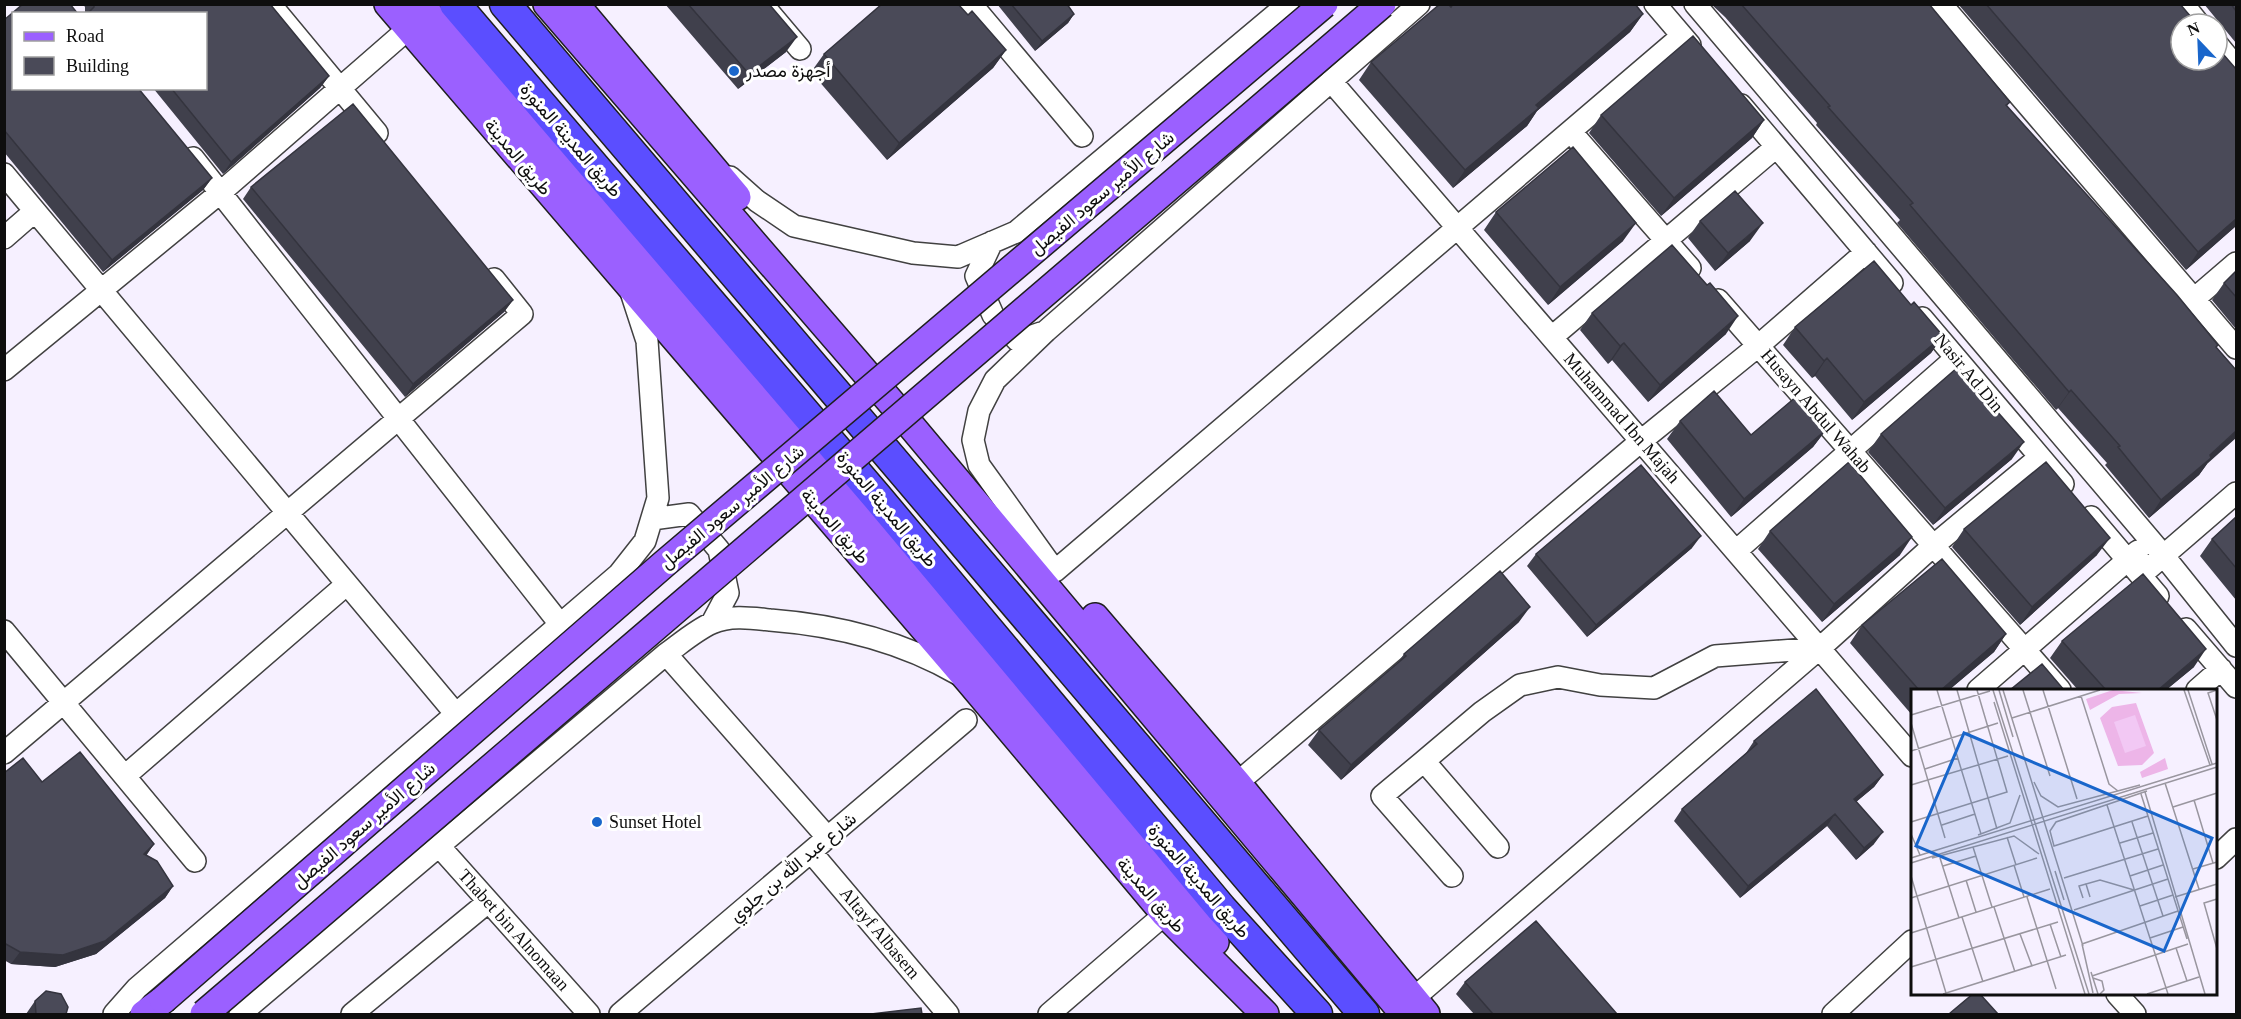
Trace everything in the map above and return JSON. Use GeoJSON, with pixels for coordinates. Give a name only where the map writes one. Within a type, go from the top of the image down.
{"type":"FeatureCollection","features":[{"type":"Feature","properties":{"kind":"highway","name":"طريق المدينة المنورة"},"geometry":{"type":"LineString","coordinates":[[455,4],[885,506],[1221,908],[1317,1014]]}},
{"type":"Feature","properties":{"kind":"highway","name":"طريق المدينة المنورة"},"geometry":{"type":"LineString","coordinates":[[505,4],[1364,1014]]}},
{"type":"Feature","properties":{"kind":"main road","name":"طريق المدينة"},"geometry":{"type":"LineString","coordinates":[[388,4],[630,289],[969,681],[1165,914],[1265,1014]]}},
{"type":"Feature","properties":{"kind":"main road","name":"طريق المدينة"},"geometry":{"type":"LineString","coordinates":[[420,4],[829,480],[1276,1014]]}},
{"type":"Feature","properties":{"kind":"main road"},"geometry":{"type":"LineString","coordinates":[[547,4],[902,416],[1259,842],[1415,1009]]}},
{"type":"Feature","properties":{"kind":"main road"},"geometry":{"type":"LineString","coordinates":[[575,4],[932,429],[1237,783],[1415,1009]]}},
{"type":"Feature","properties":{"kind":"main road","name":"شارع الأمير سعود الفيصل"},"geometry":{"type":"LineString","coordinates":[[153,1007],[800,449],[1324,4]]}},
{"type":"Feature","properties":{"kind":"main road"},"geometry":{"type":"LineString","coordinates":[[204,1014],[1382,4]]}},
{"type":"Feature","properties":{"kind":"street"},"geometry":{"type":"LineString","coordinates":[[270,4],[390,151]]}},
{"type":"Feature","properties":{"kind":"street"},"geometry":{"type":"LineString","coordinates":[[762,4],[800,49]]}},
{"type":"Feature","properties":{"kind":"street"},"geometry":{"type":"LineString","coordinates":[[971,4],[1082,136]]}},
{"type":"Feature","properties":{"kind":"street"},"geometry":{"type":"LineString","coordinates":[[693,144],[757,201],[794,226],[913,253],[958,257],[1016,232],[1288,4]]}},
{"type":"Feature","properties":{"kind":"street"},"geometry":{"type":"LineString","coordinates":[[1419,4],[1046,331],[995,380],[979,411],[973,440],[979,465],[1055,571],[1682,36]]}},
{"type":"Feature","properties":{"kind":"street"},"geometry":{"type":"LineString","coordinates":[[1655,4],[1704,62]]}},
{"type":"Feature","properties":{"kind":"street","name":"Nasir Ad Din"},"geometry":{"type":"LineString","coordinates":[[1695,4],[2157,547],[2236,646]]}},
{"type":"Feature","properties":{"kind":"street"},"geometry":{"type":"LineString","coordinates":[[1941,4],[2236,348]]}},
{"type":"Feature","properties":{"kind":"street"},"geometry":{"type":"LineString","coordinates":[[4,370],[221,192],[408,28]]}},
{"type":"Feature","properties":{"kind":"street","name":"Muhammad Ibn Majah"},"geometry":{"type":"LineString","coordinates":[[1331,81],[1911,752]]}},
{"type":"Feature","properties":{"kind":"street","name":"Nasir Ad Din"},"geometry":{"type":"LineString","coordinates":[[1726,87],[2236,687]]}},
{"type":"Feature","properties":{"kind":"street","name":"Husayn Abdul Wahab"},"geometry":{"type":"LineString","coordinates":[[1571,132],[2059,689]]}},
{"type":"Feature","properties":{"kind":"street"},"geometry":{"type":"LineString","coordinates":[[178,140],[560,624]]}},
{"type":"Feature","properties":{"kind":"street"},"geometry":{"type":"LineString","coordinates":[[1552,338],[1776,147]]}},
{"type":"Feature","properties":{"kind":"street"},"geometry":{"type":"LineString","coordinates":[[4,174],[455,713]]}},
{"type":"Feature","properties":{"kind":"street"},"geometry":{"type":"LineString","coordinates":[[4,238],[35,211]]}},
{"type":"Feature","properties":{"kind":"street"},"geometry":{"type":"LineString","coordinates":[[992,242],[976,276],[993,315],[1018,341],[1046,331]]}},
{"type":"Feature","properties":{"kind":"street"},"geometry":{"type":"LineString","coordinates":[[1237,783],[1641,441],[1758,346],[1866,252]]}},
{"type":"Feature","properties":{"kind":"street"},"geometry":{"type":"LineString","coordinates":[[4,753],[522,314],[478,259]]}},
{"type":"Feature","properties":{"kind":"street"},"geometry":{"type":"LineString","coordinates":[[2194,298],[2236,262]]}},
{"type":"Feature","properties":{"kind":"street"},"geometry":{"type":"LineString","coordinates":[[114,1014],[137,988],[619,574],[645,541],[658,498],[647,341],[630,289]]}},
{"type":"Feature","properties":{"kind":"street"},"geometry":{"type":"LineString","coordinates":[[1736,550],[1956,357]]}},
{"type":"Feature","properties":{"kind":"street"},"geometry":{"type":"LineString","coordinates":[[1415,1009],[1933,546],[2040,457]]}},
{"type":"Feature","properties":{"kind":"street"},"geometry":{"type":"LineString","coordinates":[[1979,689],[2024,649],[2134,567],[2157,547],[2236,493]]}},
{"type":"Feature","properties":{"kind":"street"},"geometry":{"type":"LineString","coordinates":[[652,519],[689,513],[720,550],[728,593],[712,623]]}},
{"type":"Feature","properties":{"kind":"street"},"geometry":{"type":"LineString","coordinates":[[125,776],[347,584]]}},
{"type":"Feature","properties":{"kind":"street"},"geometry":{"type":"LineString","coordinates":[[240,1014],[666,654],[712,623],[739,617],[795,622],[865,635],[934,660],[969,681]]}},
{"type":"Feature","properties":{"kind":"street"},"geometry":{"type":"LineString","coordinates":[[4,631],[195,861]]}},
{"type":"Feature","properties":{"kind":"street"},"geometry":{"type":"LineString","coordinates":[[1452,876],[1382,796],[1482,712],[1520,685],[1558,677],[1600,685],[1653,688],[1715,656],[1820,648]]}},
{"type":"Feature","properties":{"kind":"street"},"geometry":{"type":"LineString","coordinates":[[666,654],[828,837]]}},
{"type":"Feature","properties":{"kind":"street"},"geometry":{"type":"LineString","coordinates":[[2197,689],[2221,669]]}},
{"type":"Feature","properties":{"kind":"street","name":"شارع عبد الله بن جلوي"},"geometry":{"type":"LineString","coordinates":[[620,1014],[966,720]]}},
{"type":"Feature","properties":{"kind":"street"},"geometry":{"type":"LineString","coordinates":[[1424,761],[1498,847]]}},
{"type":"Feature","properties":{"kind":"street"},"geometry":{"type":"LineString","coordinates":[[2217,857],[2236,839]]}},
{"type":"Feature","properties":{"kind":"street","name":"Thabet bin Alnomaan"},"geometry":{"type":"LineString","coordinates":[[439,846],[589,1014]]}},
{"type":"Feature","properties":{"kind":"street","name":"Altayf Albasem"},"geometry":{"type":"LineString","coordinates":[[811,852],[948,1014]]}},
{"type":"Feature","properties":{"kind":"street"},"geometry":{"type":"LineString","coordinates":[[352,1014],[488,902]]}},
{"type":"Feature","properties":{"kind":"street"},"geometry":{"type":"LineString","coordinates":[[1050,1014],[1165,914]]}},
{"type":"Feature","properties":{"kind":"street"},"geometry":{"type":"LineString","coordinates":[[1833,1014],[1911,942]]}},
{"type":"Feature","properties":{"kind":"street"},"geometry":{"type":"LineString","coordinates":[[2119,995],[2135,1014]]}},
{"type":"Feature","properties":{"kind":"building"},"geometry":{"type":"Polygon","coordinates":[[[23,4],[70,4],[76,12],[14,12],[23,4]]]}},
{"type":"Feature","properties":{"kind":"building"},"geometry":{"type":"Polygon","coordinates":[[[94,4],[270,4],[329,76],[231,162],[173,90],[207,90],[207,12],[89,12],[94,4]]]}},
{"type":"Feature","properties":{"kind":"building"},"geometry":{"type":"Polygon","coordinates":[[[688,4],[769,4],[797,37],[749,74],[688,4]]]}},
{"type":"Feature","properties":{"kind":"building"},"geometry":{"type":"Polygon","coordinates":[[[882,4],[958,4],[968,15],[972,11],[1006,50],[899,143],[824,54],[882,4]]]}},
{"type":"Feature","properties":{"kind":"building"},"geometry":{"type":"Polygon","coordinates":[[[1011,4],[1067,4],[1074,14],[1042,41],[1011,4]]]}},
{"type":"Feature","properties":{"kind":"building"},"geometry":{"type":"Polygon","coordinates":[[[1440,4],[1448,4],[1451,7],[1453,4],[1635,4],[1643,14],[1536,105],[1539,108],[1465,170],[1371,62],[1440,4]]]}},
{"type":"Feature","properties":{"kind":"building"},"geometry":{"type":"Polygon","coordinates":[[[1741,4],[1929,4],[2010,102],[2006,105],[2177,295],[2236,370],[2236,431],[2210,455],[2211,458],[2161,500],[2118,447],[2120,446],[2071,390],[2069,392],[1910,205],[1913,203],[1741,4]]]}},
{"type":"Feature","properties":{"kind":"building"},"geometry":{"type":"Polygon","coordinates":[[[1986,4],[2180,4],[2187,12],[2169,12],[2169,72],[2229,72],[2229,61],[2236,69],[2236,219],[2198,252],[1986,4]]]}},
{"type":"Feature","properties":{"kind":"building"},"geometry":{"type":"Polygon","coordinates":[[[12,13],[12,90],[140,90],[212,178],[112,260],[4,130],[4,20],[12,13]]]}},
{"type":"Feature","properties":{"kind":"building"},"geometry":{"type":"Polygon","coordinates":[[[1693,36],[1764,120],[1674,198],[1601,115],[1693,36]]]}},
{"type":"Feature","properties":{"kind":"building"},"geometry":{"type":"Polygon","coordinates":[[[353,104],[513,300],[413,384],[251,187],[353,104]]]}},
{"type":"Feature","properties":{"kind":"building"},"geometry":{"type":"Polygon","coordinates":[[[1573,147],[1636,223],[1560,287],[1496,212],[1573,147]]]}},
{"type":"Feature","properties":{"kind":"building"},"geometry":{"type":"Polygon","coordinates":[[[1735,191],[1763,223],[1728,253],[1700,221],[1735,191]]]}},
{"type":"Feature","properties":{"kind":"building"},"geometry":{"type":"Polygon","coordinates":[[[1672,245],[1707,285],[1710,283],[1738,316],[1660,385],[1624,343],[1620,346],[1592,313],[1672,245]]]}},
{"type":"Feature","properties":{"kind":"building"},"geometry":{"type":"Polygon","coordinates":[[[1874,261],[1911,305],[1914,302],[1943,336],[1864,402],[1827,358],[1824,361],[1795,327],[1874,261]]]}},
{"type":"Feature","properties":{"kind":"building"},"geometry":{"type":"Polygon","coordinates":[[[2236,271],[2236,297],[2224,283],[2236,271]]]}},
{"type":"Feature","properties":{"kind":"building"},"geometry":{"type":"Polygon","coordinates":[[[1958,367],[2024,442],[1945,508],[1881,434],[1958,367]]]}},
{"type":"Feature","properties":{"kind":"building"},"geometry":{"type":"Polygon","coordinates":[[[1714,391],[1751,435],[1797,396],[1826,430],[1744,499],[1680,421],[1714,391]]]}},
{"type":"Feature","properties":{"kind":"building"},"geometry":{"type":"Polygon","coordinates":[[[1849,462],[1912,537],[1834,604],[1770,531],[1849,462]]]}},
{"type":"Feature","properties":{"kind":"building"},"geometry":{"type":"Polygon","coordinates":[[[2046,462],[2110,538],[2032,607],[1964,529],[2046,462]]]}},
{"type":"Feature","properties":{"kind":"building"},"geometry":{"type":"Polygon","coordinates":[[[1641,465],[1701,536],[1596,625],[1536,554],[1641,465]]]}},
{"type":"Feature","properties":{"kind":"building"},"geometry":{"type":"Polygon","coordinates":[[[2236,517],[2236,568],[2212,539],[2236,517]]]}},
{"type":"Feature","properties":{"kind":"building"},"geometry":{"type":"Polygon","coordinates":[[[1942,559],[2006,634],[1942,689],[1918,689],[1862,625],[1942,559]]]}},
{"type":"Feature","properties":{"kind":"building"},"geometry":{"type":"Polygon","coordinates":[[[1500,571],[1530,607],[1351,765],[1319,730],[1406,656],[1404,654],[1500,571]]]}},
{"type":"Feature","properties":{"kind":"building"},"geometry":{"type":"Polygon","coordinates":[[[2143,574],[2206,649],[2159,689],[2105,689],[2062,641],[2143,574]]]}},
{"type":"Feature","properties":{"kind":"building"},"geometry":{"type":"Polygon","coordinates":[[[2042,664],[2063,689],[2011,689],[2042,664]]]}},
{"type":"Feature","properties":{"kind":"building"},"geometry":{"type":"Polygon","coordinates":[[[1816,689],[1883,775],[1854,799],[1883,832],[1864,848],[1835,814],[1748,886],[1682,809],[1757,744],[1754,741],[1816,689]]]}},
{"type":"Feature","properties":{"kind":"building"},"geometry":{"type":"Polygon","coordinates":[[[80,752],[154,844],[144,854],[157,861],[173,886],[105,941],[63,955],[20,952],[4,943],[4,773],[23,758],[42,782],[80,752]]]}},
{"type":"Feature","properties":{"kind":"building"},"geometry":{"type":"Polygon","coordinates":[[[1536,921],[1617,1014],[1493,1014],[1465,982],[1536,921]]]}},
{"type":"Feature","properties":{"kind":"building"},"geometry":{"type":"Polygon","coordinates":[[[46,991],[61,994],[68,1007],[66,1014],[36,1014],[35,1001],[46,991]]]}},
{"type":"Feature","properties":{"kind":"building"},"geometry":{"type":"Polygon","coordinates":[[[1972,995],[1981,995],[1998,1014],[1949,1014],[1972,995]]]}},
{"type":"Feature","properties":{"kind":"building"},"geometry":{"type":"Polygon","coordinates":[[[921,1008],[922,1014],[871,1014],[921,1008]]]}},
{"type":"Feature","properties":{"kind":"place","name":"أجهزة مصدر"},"geometry":{"type":"Point","coordinates":[734,71]}},
{"type":"Feature","properties":{"kind":"place","name":"Sunset Hotel"},"geometry":{"type":"Point","coordinates":[597,822]}}]}
